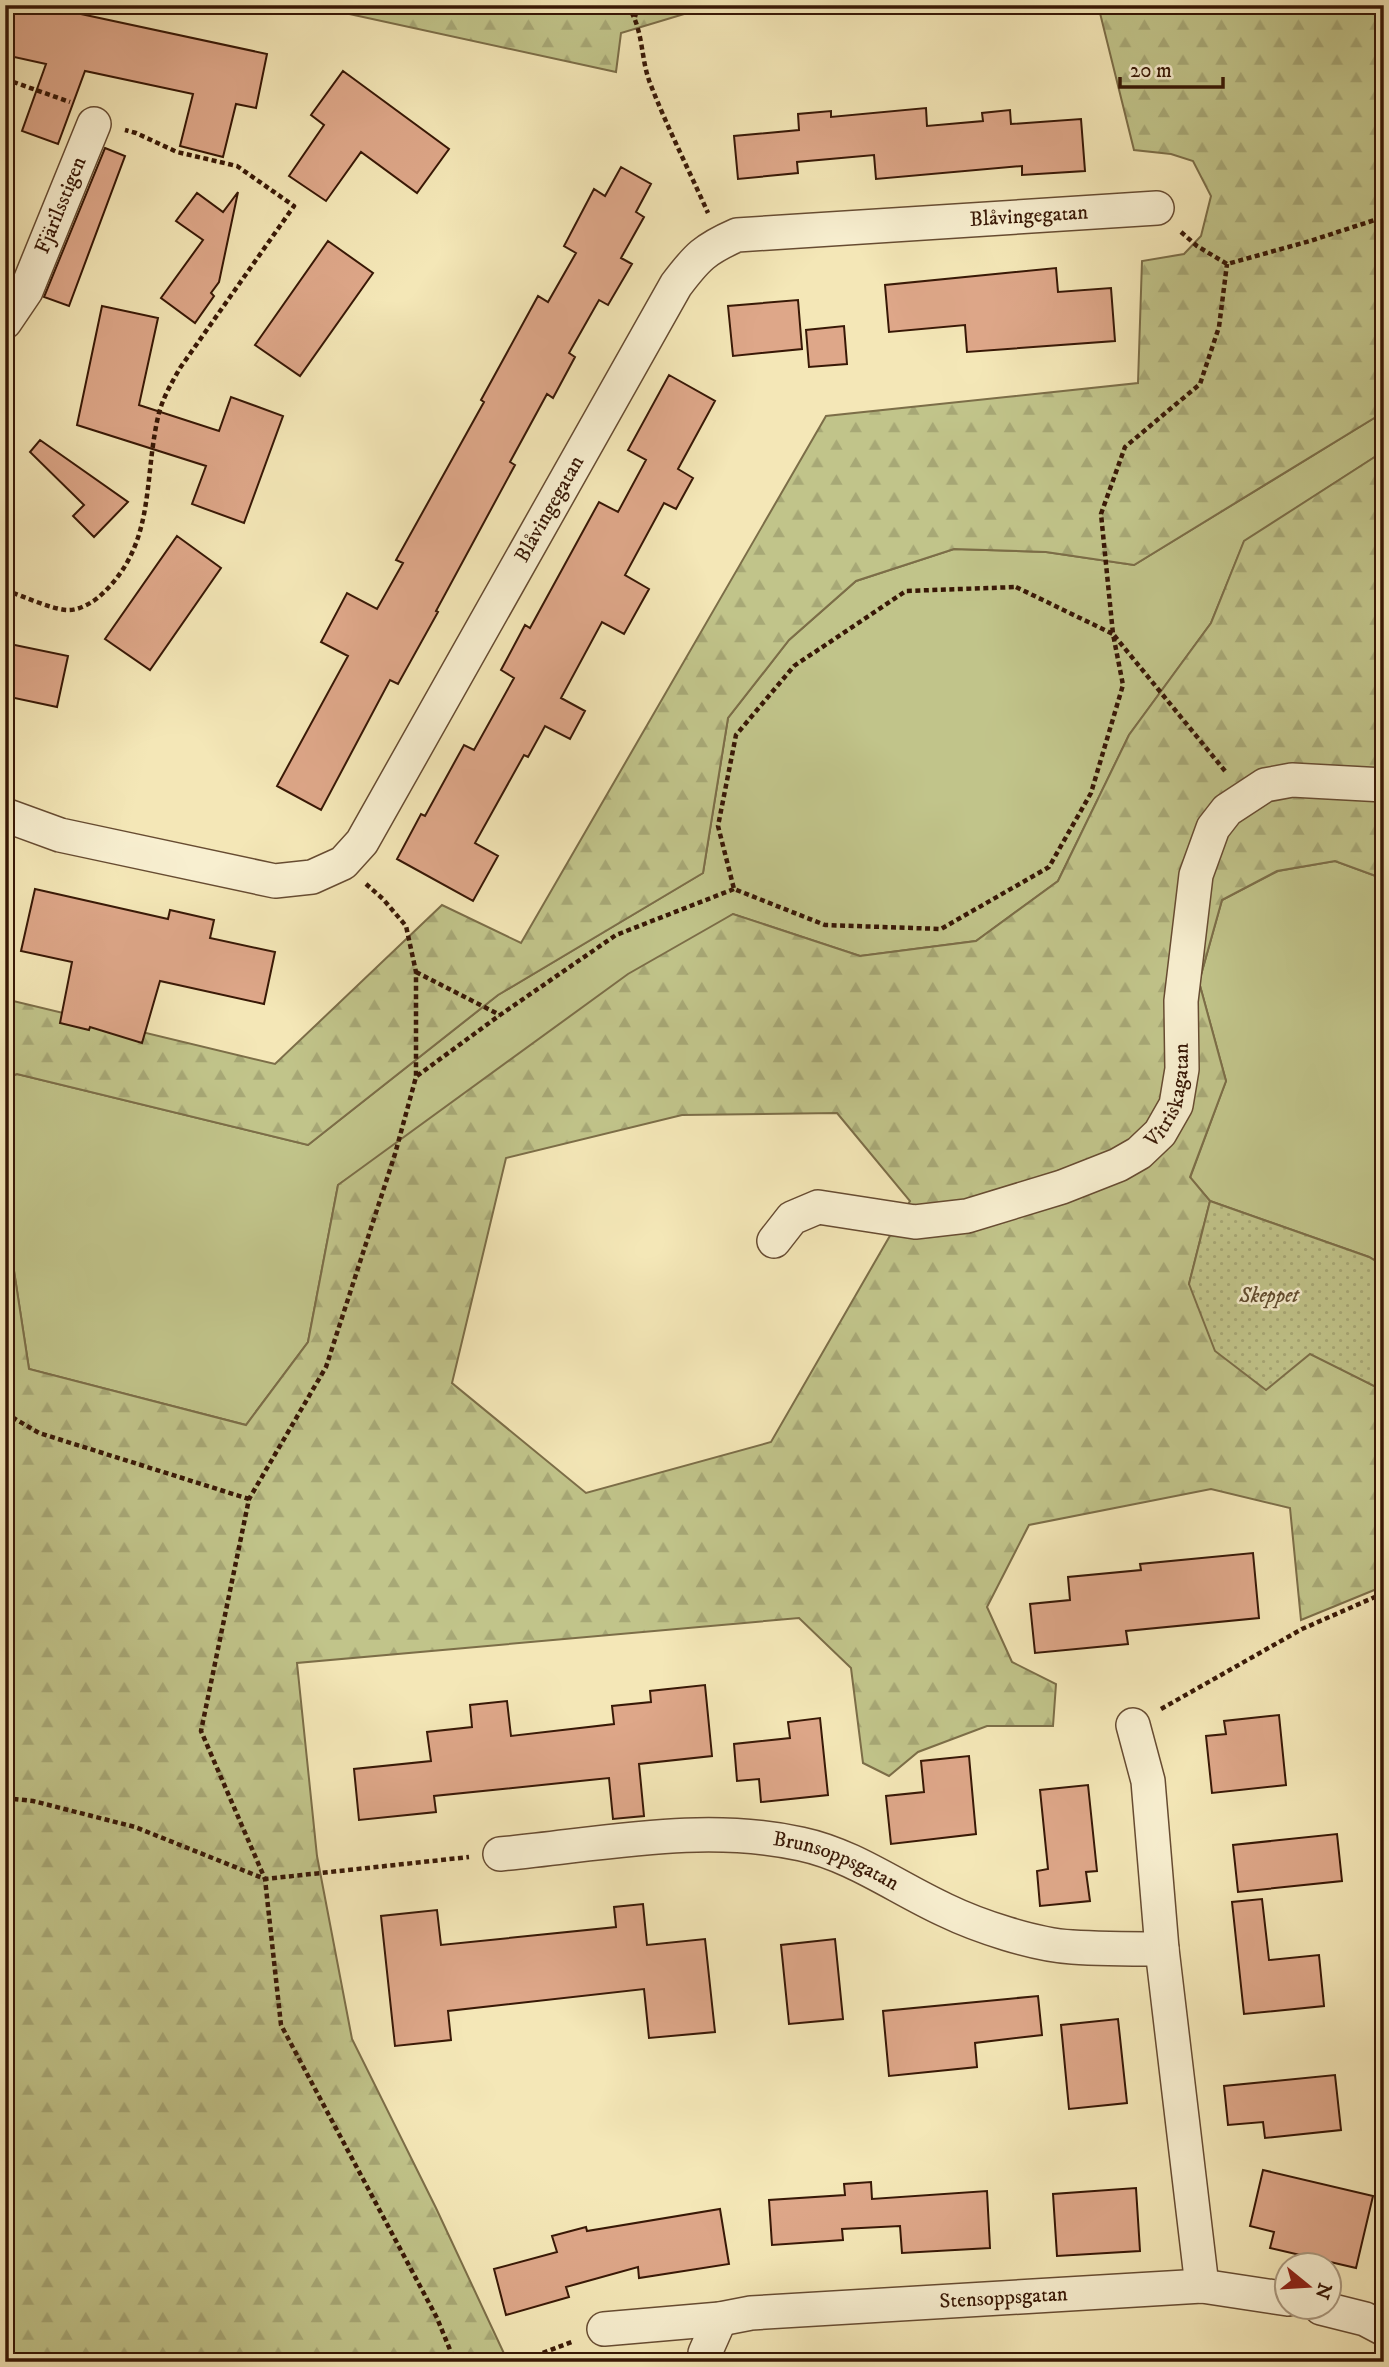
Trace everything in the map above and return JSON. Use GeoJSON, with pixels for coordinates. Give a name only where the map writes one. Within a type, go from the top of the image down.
{"type":"FeatureCollection","features":[{"type":"Feature","properties":{"kind":"street","name":"Fjärilsstigen"},"geometry":{"type":"LineString","coordinates":[[5,322],[26,291],[94,124]]}},
{"type":"Feature","properties":{"kind":"street","name":"Blåvingegatan"},"geometry":{"type":"LineString","coordinates":[[5,815],[60,835],[275,881],[312,877],[343,863],[362,842],[676,285],[709,248],[737,235],[1157,208]]}},
{"type":"Feature","properties":{"kind":"street","name":"Vitriskagatan"},"geometry":{"type":"LineString","coordinates":[[774,1241],[792,1218],[818,1206],[915,1222],[967,1216],[1062,1187],[1118,1165],[1139,1153],[1160,1133],[1175,1105],[1182,1069],[1181,1001],[1196,875],[1213,828],[1227,810],[1265,785],[1292,780],[1384,785]]}},
{"type":"Feature","properties":{"kind":"street"},"geometry":{"type":"LineString","coordinates":[[1133,1725],[1148,1781],[1162,1949],[1202,2286]]}},
{"type":"Feature","properties":{"kind":"street","name":"Brunsoppsgatan"},"geometry":{"type":"LineString","coordinates":[[500,1854],[644,1839],[734,1834],[802,1844],[850,1861],[947,1911],[1010,1934],[1069,1947],[1162,1949]]}},
{"type":"Feature","properties":{"kind":"street","name":"Stensoppsgatan"},"geometry":{"type":"LineString","coordinates":[[604,2329],[720,2319],[751,2313],[1202,2286],[1274,2297]]}},
{"type":"Feature","properties":{"kind":"street"},"geometry":{"type":"LineString","coordinates":[[1344,2314],[1365,2319],[1384,2329]]}},
{"type":"Feature","properties":{"kind":"street"},"geometry":{"type":"LineString","coordinates":[[705,2362],[705,2353],[720,2319]]}},
{"type":"Feature","properties":{"kind":"path"},"geometry":{"type":"LineString","coordinates":[[627,5],[635,17],[649,80],[721,242]]}},
{"type":"Feature","properties":{"kind":"path"},"geometry":{"type":"LineString","coordinates":[[635,17],[638,5]]}},
{"type":"Feature","properties":{"kind":"path"},"geometry":{"type":"LineString","coordinates":[[5,79],[74,103],[89,113],[94,124],[136,133],[177,152],[237,166],[294,206],[180,369],[164,397],[151,458],[145,516],[139,537],[110,587],[92,603],[68,610],[5,590]]}},
{"type":"Feature","properties":{"kind":"path"},"geometry":{"type":"LineString","coordinates":[[1157,208],[1197,246],[1227,264],[1384,217]]}},
{"type":"Feature","properties":{"kind":"path"},"geometry":{"type":"LineString","coordinates":[[416,1077],[616,935],[734,889],[825,925],[941,929],[1049,867],[1091,793],[1124,685],[1113,634],[1101,514],[1125,447],[1200,384],[1219,327],[1227,264]]}},
{"type":"Feature","properties":{"kind":"path"},"geometry":{"type":"LineString","coordinates":[[734,889],[718,826],[736,735],[794,666],[906,591],[1016,587],[1113,634],[1245,796]]}},
{"type":"Feature","properties":{"kind":"path"},"geometry":{"type":"LineString","coordinates":[[343,863],[383,899],[406,926],[416,972],[416,1077],[396,1154],[326,1367],[249,1499],[201,1731],[265,1879],[281,2025],[437,2318],[455,2362]]}},
{"type":"Feature","properties":{"kind":"path"},"geometry":{"type":"LineString","coordinates":[[416,972],[500,1015]]}},
{"type":"Feature","properties":{"kind":"path"},"geometry":{"type":"LineString","coordinates":[[5,1413],[39,1433],[249,1499]]}},
{"type":"Feature","properties":{"kind":"path"},"geometry":{"type":"LineString","coordinates":[[1133,1725],[1302,1629],[1384,1593]]}},
{"type":"Feature","properties":{"kind":"path"},"geometry":{"type":"LineString","coordinates":[[5,1798],[33,1801],[135,1826],[265,1879],[500,1854]]}},
{"type":"Feature","properties":{"kind":"path"},"geometry":{"type":"LineString","coordinates":[[519,2362],[604,2329]]}},
{"type":"Feature","properties":{"kind":"green space"},"geometry":{"type":"Polygon","coordinates":[[[308,5],[714,5],[621,33],[616,72],[308,5]]]}},
{"type":"Feature","properties":{"kind":"green space"},"geometry":{"type":"Polygon","coordinates":[[[1098,5],[1384,5],[1384,412],[1134,565],[1046,552],[954,549],[856,581],[789,640],[728,718],[703,873],[498,995],[308,1145],[17,1074],[5,1078],[5,999],[275,1064],[442,905],[521,943],[826,416],[1138,383],[1142,261],[1184,254],[1201,236],[1211,196],[1193,161],[1171,154],[1134,150],[1098,5]]]}},
{"type":"Feature","properties":{"kind":"green space"},"geometry":{"type":"Polygon","coordinates":[[[1384,412],[1384,451],[1244,542],[1211,623],[1129,735],[1058,881],[976,941],[860,956],[733,914],[338,1185],[308,1342],[246,1425],[29,1369],[5,1212],[5,1078],[17,1074],[308,1145],[498,995],[703,873],[728,718],[789,640],[856,581],[954,549],[1046,552],[1134,565],[1384,412]]]}},
{"type":"Feature","properties":{"kind":"green space"},"geometry":{"type":"Polygon","coordinates":[[[1384,451],[1384,879],[1335,861],[1277,871],[1222,900],[1199,982],[1226,1081],[1190,1177],[1210,1201],[1189,1284],[1310,1353],[1384,1391],[1384,1586],[1301,1620],[1290,1508],[1211,1489],[1029,1525],[987,1607],[1012,1662],[1056,1684],[1053,1726],[987,1726],[918,1752],[889,1776],[863,1763],[851,1668],[799,1618],[297,1663],[317,1856],[352,2039],[436,2208],[508,2362],[36,2362],[5,2351],[5,1212],[29,1369],[246,1425],[308,1342],[338,1185],[628,974],[733,914],[860,956],[976,941],[1058,881],[1129,735],[1211,623],[1244,541],[1384,451]],[[837,1113],[682,1115],[506,1158],[452,1383],[586,1493],[771,1442],[910,1201],[837,1113]]]}},
{"type":"Feature","properties":{"kind":"green space"},"geometry":{"type":"Polygon","coordinates":[[[1335,861],[1384,879],[1384,1266],[1369,1257],[1210,1201],[1190,1178],[1226,1081],[1199,982],[1222,900],[1278,871],[1335,861]]]}},
{"type":"Feature","properties":{"kind":"green space","name":"Skeppet"},"geometry":{"type":"Polygon","coordinates":[[[1210,1201],[1369,1257],[1384,1266],[1384,1391],[1310,1354],[1266,1390],[1215,1351],[1189,1284],[1210,1201]]]}},
{"type":"Feature","properties":{"kind":"building"},"geometry":{"type":"Polygon","coordinates":[[[5,5],[39,5],[267,54],[256,108],[236,104],[223,157],[180,146],[193,94],[85,71],[58,144],[22,131],[46,64],[5,55],[5,5]]]}},
{"type":"Feature","properties":{"kind":"building"},"geometry":{"type":"Polygon","coordinates":[[[343,71],[449,149],[417,193],[361,152],[326,201],[289,176],[324,125],[311,115],[343,71]]]}},
{"type":"Feature","properties":{"kind":"building"},"geometry":{"type":"Polygon","coordinates":[[[926,108],[927,126],[983,121],[982,113],[1010,110],[1011,124],[1081,119],[1085,171],[1022,175],[1022,166],[876,179],[874,155],[797,162],[798,173],[738,179],[734,136],[799,130],[798,114],[831,111],[831,117],[926,108]]]}},
{"type":"Feature","properties":{"kind":"building"},"geometry":{"type":"Polygon","coordinates":[[[105,148],[125,156],[69,306],[44,297],[105,148]]]}},
{"type":"Feature","properties":{"kind":"building"},"geometry":{"type":"Polygon","coordinates":[[[621,167],[651,184],[636,212],[644,217],[621,258],[632,264],[608,305],[599,300],[569,353],[575,357],[553,398],[547,394],[510,462],[515,465],[436,611],[438,612],[398,684],[390,680],[321,810],[277,786],[348,656],[321,642],[347,593],[377,609],[403,563],[396,560],[484,402],[481,400],[538,296],[548,302],[576,253],[564,246],[594,189],[605,196],[621,167]]]}},
{"type":"Feature","properties":{"kind":"building"},"geometry":{"type":"Polygon","coordinates":[[[238,192],[219,282],[211,293],[214,296],[195,323],[161,298],[203,240],[176,221],[197,193],[223,212],[238,192]]]}},
{"type":"Feature","properties":{"kind":"building"},"geometry":{"type":"Polygon","coordinates":[[[328,241],[373,273],[300,376],[255,345],[328,241]]]}},
{"type":"Feature","properties":{"kind":"building"},"geometry":{"type":"Polygon","coordinates":[[[1056,268],[1058,292],[1111,288],[1115,341],[967,352],[965,325],[889,332],[885,285],[1056,268]]]}},
{"type":"Feature","properties":{"kind":"building"},"geometry":{"type":"Polygon","coordinates":[[[798,300],[802,349],[733,356],[728,306],[798,300]]]}},
{"type":"Feature","properties":{"kind":"building"},"geometry":{"type":"Polygon","coordinates":[[[102,306],[158,318],[139,405],[219,431],[231,397],[283,416],[244,523],[192,504],[206,466],[77,425],[102,306]]]}},
{"type":"Feature","properties":{"kind":"building"},"geometry":{"type":"Polygon","coordinates":[[[844,326],[847,364],[809,367],[806,330],[844,326]]]}},
{"type":"Feature","properties":{"kind":"building"},"geometry":{"type":"Polygon","coordinates":[[[669,375],[715,401],[678,469],[693,478],[676,509],[664,503],[625,575],[649,589],[624,634],[602,622],[561,698],[585,711],[570,739],[545,726],[528,757],[524,755],[475,843],[498,856],[473,901],[397,859],[421,814],[425,816],[464,745],[474,750],[514,678],[501,670],[525,625],[530,628],[599,502],[618,512],[646,460],[628,450],[669,375]]]}},
{"type":"Feature","properties":{"kind":"building"},"geometry":{"type":"Polygon","coordinates":[[[40,440],[128,502],[94,537],[73,516],[84,505],[30,452],[40,440]]]}},
{"type":"Feature","properties":{"kind":"building"},"geometry":{"type":"Polygon","coordinates":[[[177,536],[221,568],[150,670],[105,639],[177,536]]]}},
{"type":"Feature","properties":{"kind":"building"},"geometry":{"type":"Polygon","coordinates":[[[5,643],[68,656],[57,707],[5,696],[5,643]]]}},
{"type":"Feature","properties":{"kind":"building"},"geometry":{"type":"Polygon","coordinates":[[[35,889],[168,919],[170,910],[214,920],[210,938],[275,952],[264,1004],[160,981],[142,1043],[90,1027],[89,1030],[60,1023],[72,962],[21,951],[35,889]]]}},
{"type":"Feature","properties":{"kind":"building"},"geometry":{"type":"Polygon","coordinates":[[[1253,1553],[1259,1618],[1126,1631],[1128,1644],[1035,1653],[1030,1604],[1070,1600],[1068,1577],[1141,1570],[1140,1564],[1253,1553]]]}},
{"type":"Feature","properties":{"kind":"building"},"geometry":{"type":"Polygon","coordinates":[[[705,1685],[712,1756],[639,1764],[644,1816],[613,1819],[609,1778],[434,1796],[436,1812],[359,1820],[354,1769],[431,1761],[427,1732],[472,1727],[470,1705],[507,1701],[511,1736],[614,1724],[612,1706],[651,1702],[650,1691],[705,1685]]]}},
{"type":"Feature","properties":{"kind":"building"},"geometry":{"type":"Polygon","coordinates":[[[1279,1715],[1286,1785],[1212,1793],[1206,1736],[1226,1734],[1224,1721],[1279,1715]]]}},
{"type":"Feature","properties":{"kind":"building"},"geometry":{"type":"Polygon","coordinates":[[[820,1718],[828,1795],[761,1802],[759,1779],[737,1781],[734,1744],[790,1738],[788,1722],[820,1718]]]}},
{"type":"Feature","properties":{"kind":"building"},"geometry":{"type":"Polygon","coordinates":[[[969,1756],[976,1834],[891,1844],[886,1796],[924,1792],[921,1761],[969,1756]]]}},
{"type":"Feature","properties":{"kind":"building"},"geometry":{"type":"Polygon","coordinates":[[[1088,1785],[1097,1871],[1086,1872],[1090,1901],[1040,1906],[1037,1871],[1048,1869],[1040,1790],[1088,1785]]]}},
{"type":"Feature","properties":{"kind":"building"},"geometry":{"type":"Polygon","coordinates":[[[1337,1834],[1342,1881],[1238,1892],[1233,1845],[1337,1834]]]}},
{"type":"Feature","properties":{"kind":"building"},"geometry":{"type":"Polygon","coordinates":[[[1262,1899],[1269,1960],[1319,1955],[1324,2006],[1244,2014],[1232,1902],[1262,1899]]]}},
{"type":"Feature","properties":{"kind":"building"},"geometry":{"type":"Polygon","coordinates":[[[643,1904],[647,1945],[705,1939],[715,2032],[649,2038],[644,1989],[448,2011],[451,2040],[395,2046],[381,1916],[437,1910],[441,1945],[616,1927],[614,1907],[643,1904]]]}},
{"type":"Feature","properties":{"kind":"building"},"geometry":{"type":"Polygon","coordinates":[[[835,1939],[843,2019],[789,2024],[781,1945],[835,1939]]]}},
{"type":"Feature","properties":{"kind":"building"},"geometry":{"type":"Polygon","coordinates":[[[1038,1996],[1042,2035],[975,2043],[977,2067],[889,2076],[883,2011],[1038,1996]]]}},
{"type":"Feature","properties":{"kind":"building"},"geometry":{"type":"Polygon","coordinates":[[[1118,2019],[1127,2103],[1069,2109],[1061,2025],[1118,2019]]]}},
{"type":"Feature","properties":{"kind":"building"},"geometry":{"type":"Polygon","coordinates":[[[1335,2075],[1341,2130],[1265,2138],[1263,2122],[1228,2125],[1224,2086],[1335,2075]]]}},
{"type":"Feature","properties":{"kind":"building"},"geometry":{"type":"Polygon","coordinates":[[[1263,2170],[1373,2196],[1356,2268],[1344,2265],[1344,2252],[1287,2252],[1270,2248],[1274,2232],[1250,2226],[1263,2170]]]}},
{"type":"Feature","properties":{"kind":"building"},"geometry":{"type":"Polygon","coordinates":[[[871,2182],[872,2199],[987,2191],[990,2248],[902,2253],[900,2226],[842,2229],[843,2240],[772,2245],[769,2200],[845,2195],[844,2184],[871,2182]]]}},
{"type":"Feature","properties":{"kind":"building"},"geometry":{"type":"Polygon","coordinates":[[[1136,2188],[1140,2251],[1057,2256],[1053,2194],[1136,2188]]]}},
{"type":"Feature","properties":{"kind":"building"},"geometry":{"type":"Polygon","coordinates":[[[720,2209],[729,2264],[639,2278],[638,2267],[566,2287],[569,2297],[506,2315],[494,2269],[557,2252],[552,2236],[586,2227],[587,2231],[720,2209]]]}}]}
